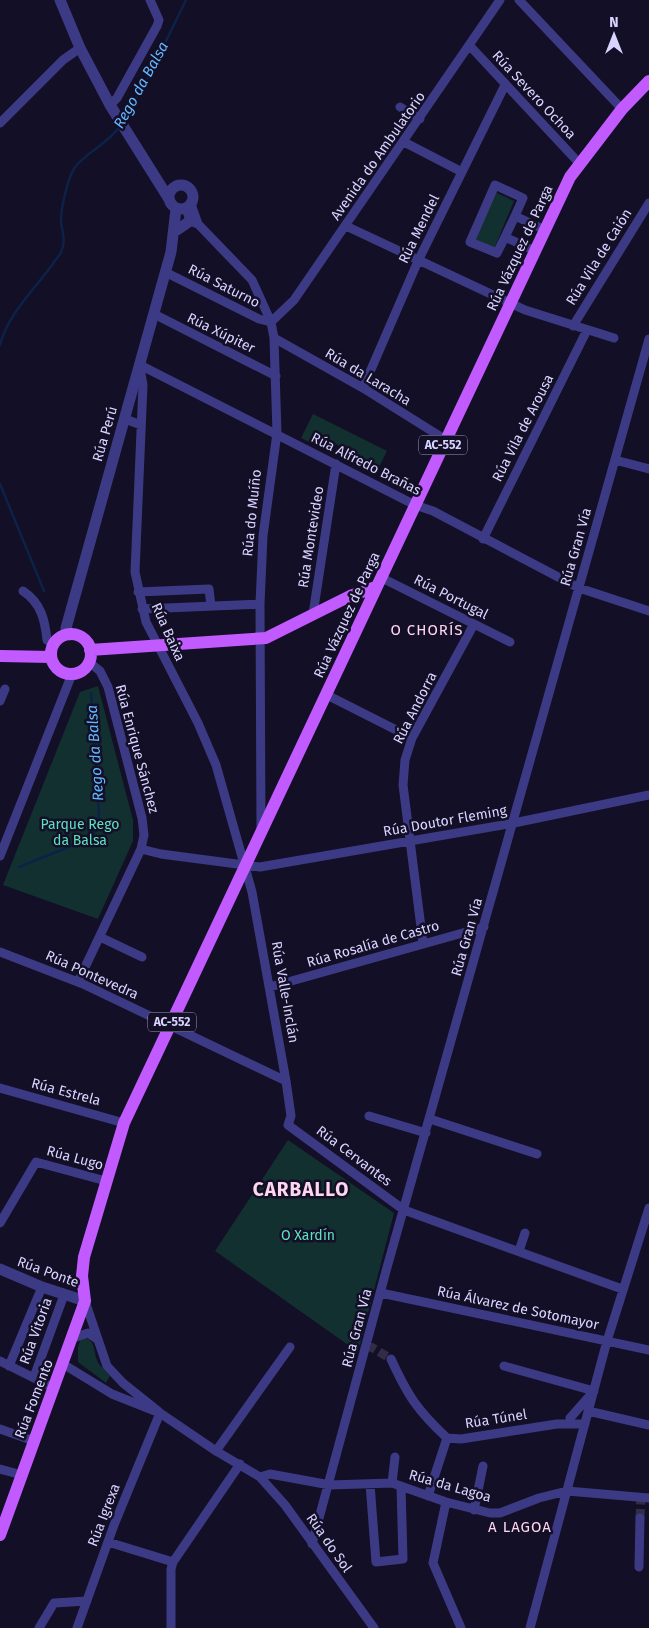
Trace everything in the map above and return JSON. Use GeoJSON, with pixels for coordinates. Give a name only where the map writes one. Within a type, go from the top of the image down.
{"type":"FeatureCollection","features":[{"type":"Feature","properties":{"kind":"main road","name":"Rúa Vázquez de Parga"},"geometry":{"type":"LineString","coordinates":[[106,1181],[124,1123],[327,695],[373,589],[415,505],[535,251],[579,163],[622,109],[649,81]]}},
{"type":"Feature","properties":{"kind":"main road"},"geometry":{"type":"LineString","coordinates":[[90,656],[85,640],[70,635],[58,639],[54,644],[51,657],[56,668],[72,674],[82,670],[90,656],[110,648],[272,636],[350,596],[373,589],[381,563],[390,557]]}},
{"type":"Feature","properties":{"kind":"main road"},"geometry":{"type":"LineString","coordinates":[[0,656],[51,657]]}},
{"type":"Feature","properties":{"kind":"main road","name":"AC-552"},"geometry":{"type":"LineString","coordinates":[[85,1302],[83,1268],[106,1181]]}},
{"type":"Feature","properties":{"kind":"main road","name":"Rúa Fomento"},"geometry":{"type":"LineString","coordinates":[[0,1535],[85,1302]]}},
{"type":"Feature","properties":{"kind":"street","name":"Rúa do Muíño"},"geometry":{"type":"LineString","coordinates":[[60,0],[80,48],[118,121],[157,182],[181,206],[194,223],[252,280],[272,322],[276,376],[277,434],[263,536],[260,604],[261,832]]}},
{"type":"Feature","properties":{"kind":"street"},"geometry":{"type":"LineString","coordinates":[[110,105],[118,98],[157,26],[158,20],[150,0]]}},
{"type":"Feature","properties":{"kind":"street","name":"Avenida do Ambulatorio"},"geometry":{"type":"LineString","coordinates":[[272,322],[294,300],[500,0]]}},
{"type":"Feature","properties":{"kind":"street"},"geometry":{"type":"LineString","coordinates":[[519,0],[622,109]]}},
{"type":"Feature","properties":{"kind":"street","name":"Rúa Severo Ochoa"},"geometry":{"type":"LineString","coordinates":[[470,46],[504,85],[579,163]]}},
{"type":"Feature","properties":{"kind":"street"},"geometry":{"type":"LineString","coordinates":[[0,123],[63,60],[80,48]]}},
{"type":"Feature","properties":{"kind":"street","name":"Rúa Mendel"},"geometry":{"type":"LineString","coordinates":[[362,388],[418,261],[504,85]]}},
{"type":"Feature","properties":{"kind":"street"},"geometry":{"type":"LineString","coordinates":[[400,107],[420,119]]}},
{"type":"Feature","properties":{"kind":"street"},"geometry":{"type":"LineString","coordinates":[[404,142],[462,172]]}},
{"type":"Feature","properties":{"kind":"street"},"geometry":{"type":"LineString","coordinates":[[157,182],[177,186]]}},
{"type":"Feature","properties":{"kind":"street"},"geometry":{"type":"LineString","coordinates":[[495,185],[523,198],[515,216],[497,253],[470,242],[495,185]]}},
{"type":"Feature","properties":{"kind":"street","name":"Rúa do Muíño"},"geometry":{"type":"LineString","coordinates":[[177,186],[185,186],[191,191],[193,197],[181,206]]}},
{"type":"Feature","properties":{"kind":"street"},"geometry":{"type":"LineString","coordinates":[[177,186],[170,191],[181,206]]}},
{"type":"Feature","properties":{"kind":"street","name":"Rúa Vila de Caión"},"geometry":{"type":"LineString","coordinates":[[573,326],[649,203]]}},
{"type":"Feature","properties":{"kind":"street","name":"Rúa Perú"},"geometry":{"type":"LineString","coordinates":[[70,635],[66,628],[154,314],[181,206]]}},
{"type":"Feature","properties":{"kind":"street"},"geometry":{"type":"LineString","coordinates":[[515,216],[546,230]]}},
{"type":"Feature","properties":{"kind":"street"},"geometry":{"type":"LineString","coordinates":[[175,236],[194,223]]}},
{"type":"Feature","properties":{"kind":"street"},"geometry":{"type":"LineString","coordinates":[[346,226],[510,303],[573,326],[614,338]]}},
{"type":"Feature","properties":{"kind":"street"},"geometry":{"type":"LineString","coordinates":[[505,236],[535,251]]}},
{"type":"Feature","properties":{"kind":"street","name":"Rúa Saturno"},"geometry":{"type":"LineString","coordinates":[[165,272],[259,319],[272,322]]}},
{"type":"Feature","properties":{"kind":"street","name":"Rúa Xúpiter"},"geometry":{"type":"LineString","coordinates":[[154,314],[276,376]]}},
{"type":"Feature","properties":{"kind":"street","name":"Rúa Vila de Arousa"},"geometry":{"type":"LineString","coordinates":[[483,539],[587,330]]}},
{"type":"Feature","properties":{"kind":"street","name":"Rúa da Laracha"},"geometry":{"type":"LineString","coordinates":[[274,338],[362,388],[446,440]]}},
{"type":"Feature","properties":{"kind":"street","name":"Rúa Gran Vía"},"geometry":{"type":"LineString","coordinates":[[312,1544],[649,339]]}},
{"type":"Feature","properties":{"kind":"street","name":"Rúa Baixa"},"geometry":{"type":"LineString","coordinates":[[140,365],[143,384],[135,572],[138,592],[155,644],[198,723],[216,764],[245,866]]}},
{"type":"Feature","properties":{"kind":"street","name":"Rúa Alfredo Brañas"},"geometry":{"type":"LineString","coordinates":[[140,365],[415,505],[433,511],[579,588],[649,611]]}},
{"type":"Feature","properties":{"kind":"street"},"geometry":{"type":"LineString","coordinates":[[125,419],[141,425]]}},
{"type":"Feature","properties":{"kind":"street"},"geometry":{"type":"LineString","coordinates":[[615,460],[649,469]]}},
{"type":"Feature","properties":{"kind":"street","name":"Rúa Montevideo"},"geometry":{"type":"LineString","coordinates":[[313,614],[336,464]]}},
{"type":"Feature","properties":{"kind":"street"},"geometry":{"type":"LineString","coordinates":[[138,592],[209,588],[211,606]]}},
{"type":"Feature","properties":{"kind":"street","name":"Rúa Portugal"},"geometry":{"type":"LineString","coordinates":[[373,589],[474,624],[510,642]]}},
{"type":"Feature","properties":{"kind":"street"},"geometry":{"type":"LineString","coordinates":[[23,591],[31,596],[44,618],[47,640],[54,644]]}},
{"type":"Feature","properties":{"kind":"street"},"geometry":{"type":"LineString","coordinates":[[142,609],[260,604]]}},
{"type":"Feature","properties":{"kind":"street","name":"Rúa Andorra"},"geometry":{"type":"LineString","coordinates":[[424,943],[403,785],[405,760],[412,738],[474,624]]}},
{"type":"Feature","properties":{"kind":"street","name":"Rúa Enrique Sánchez"},"geometry":{"type":"LineString","coordinates":[[90,656],[108,687],[142,818],[144,835],[141,849]]}},
{"type":"Feature","properties":{"kind":"street"},"geometry":{"type":"LineString","coordinates":[[0,856],[72,674]]}},
{"type":"Feature","properties":{"kind":"street"},"geometry":{"type":"LineString","coordinates":[[0,702],[5,689]]}},
{"type":"Feature","properties":{"kind":"street"},"geometry":{"type":"LineString","coordinates":[[327,695],[412,738]]}},
{"type":"Feature","properties":{"kind":"street","name":"Rúa Doutor Fleming"},"geometry":{"type":"LineString","coordinates":[[141,849],[161,854],[260,867],[514,823],[649,796]]}},
{"type":"Feature","properties":{"kind":"street"},"geometry":{"type":"LineString","coordinates":[[81,983],[141,849]]}},
{"type":"Feature","properties":{"kind":"street","name":"Rúa Valle-Inclán"},"geometry":{"type":"LineString","coordinates":[[245,866],[252,892],[286,1081],[290,1116],[288,1124]]}},
{"type":"Feature","properties":{"kind":"street","name":"Rúa Rosalía de Castro"},"geometry":{"type":"LineString","coordinates":[[270,987],[484,927]]}},
{"type":"Feature","properties":{"kind":"street"},"geometry":{"type":"LineString","coordinates":[[100,937],[142,957]]}},
{"type":"Feature","properties":{"kind":"street","name":"Rúa Pontevedra"},"geometry":{"type":"LineString","coordinates":[[0,952],[81,983],[286,1081]]}},
{"type":"Feature","properties":{"kind":"street","name":"Rúa Estrela"},"geometry":{"type":"LineString","coordinates":[[0,1088],[124,1123]]}},
{"type":"Feature","properties":{"kind":"street"},"geometry":{"type":"LineString","coordinates":[[369,1116],[426,1133]]}},
{"type":"Feature","properties":{"kind":"street"},"geometry":{"type":"LineString","coordinates":[[430,1119],[538,1154]]}},
{"type":"Feature","properties":{"kind":"street","name":"Rúa Cervantes"},"geometry":{"type":"LineString","coordinates":[[288,1124],[404,1210],[622,1289]]}},
{"type":"Feature","properties":{"kind":"street","name":"Rúa Lugo"},"geometry":{"type":"LineString","coordinates":[[0,1223],[36,1162],[106,1181]]}},
{"type":"Feature","properties":{"kind":"street"},"geometry":{"type":"LineString","coordinates":[[530,1628],[607,1341],[649,1208]]}},
{"type":"Feature","properties":{"kind":"street"},"geometry":{"type":"LineString","coordinates":[[519,1251],[525,1233]]}},
{"type":"Feature","properties":{"kind":"street","name":"Rúa Ponte"},"geometry":{"type":"LineString","coordinates":[[0,1269],[42,1287],[85,1302]]}},
{"type":"Feature","properties":{"kind":"street"},"geometry":{"type":"LineString","coordinates":[[9,1366],[42,1287]]}},
{"type":"Feature","properties":{"kind":"street","name":"Rúa Álvarez de Sotomayor"},"geometry":{"type":"LineString","coordinates":[[381,1293],[649,1350]]}},
{"type":"Feature","properties":{"kind":"street","name":"Rúa Vitoria"},"geometry":{"type":"LineString","coordinates":[[34,1377],[64,1295]]}},
{"type":"Feature","properties":{"kind":"street"},"geometry":{"type":"LineString","coordinates":[[85,1302],[107,1366],[123,1383],[153,1405],[160,1413]]}},
{"type":"Feature","properties":{"kind":"street"},"geometry":{"type":"LineString","coordinates":[[73,1338],[88,1333],[97,1339]]}},
{"type":"Feature","properties":{"kind":"street"},"geometry":{"type":"LineString","coordinates":[[216,1451],[290,1347]]}},
{"type":"Feature","properties":{"kind":"street","name":"Rúa Túnel"},"geometry":{"type":"LineString","coordinates":[[391,1359],[406,1391],[422,1414],[447,1438],[461,1439],[586,1418],[649,1425]]}},
{"type":"Feature","properties":{"kind":"street"},"geometry":{"type":"LineString","coordinates":[[0,1361],[54,1388]]}},
{"type":"Feature","properties":{"kind":"street"},"geometry":{"type":"LineString","coordinates":[[63,1364],[112,1394],[160,1413],[216,1451],[260,1476]]}},
{"type":"Feature","properties":{"kind":"street"},"geometry":{"type":"LineString","coordinates":[[504,1366],[594,1391]]}},
{"type":"Feature","properties":{"kind":"street"},"geometry":{"type":"LineString","coordinates":[[112,1394],[123,1383]]}},
{"type":"Feature","properties":{"kind":"street"},"geometry":{"type":"LineString","coordinates":[[582,1388],[586,1400]]}},
{"type":"Feature","properties":{"kind":"street"},"geometry":{"type":"LineString","coordinates":[[580,1440],[577,1434],[563,1422],[594,1391]]}},
{"type":"Feature","properties":{"kind":"street","name":"Rúa Igrexa"},"geometry":{"type":"LineString","coordinates":[[77,1628],[108,1542],[160,1413]]}},
{"type":"Feature","properties":{"kind":"street"},"geometry":{"type":"LineString","coordinates":[[0,1429],[34,1441]]}},
{"type":"Feature","properties":{"kind":"street"},"geometry":{"type":"LineString","coordinates":[[428,1496],[447,1438]]}},
{"type":"Feature","properties":{"kind":"street"},"geometry":{"type":"LineString","coordinates":[[370,1484],[376,1562],[403,1560],[396,1485],[396,1457]]}},
{"type":"Feature","properties":{"kind":"street"},"geometry":{"type":"LineString","coordinates":[[171,1628],[171,1569],[173,1562],[240,1464]]}},
{"type":"Feature","properties":{"kind":"street"},"geometry":{"type":"LineString","coordinates":[[474,1510],[483,1466]]}},
{"type":"Feature","properties":{"kind":"street"},"geometry":{"type":"LineString","coordinates":[[0,1469],[22,1475]]}},
{"type":"Feature","properties":{"kind":"street","name":"Rúa da Lagoa"},"geometry":{"type":"LineString","coordinates":[[260,1476],[270,1474],[330,1485],[396,1485],[474,1510],[500,1513],[539,1498],[566,1491],[649,1498]]}},
{"type":"Feature","properties":{"kind":"street","name":"Rúa do Sol"},"geometry":{"type":"LineString","coordinates":[[260,1476],[285,1505],[374,1628]]}},
{"type":"Feature","properties":{"kind":"street"},"geometry":{"type":"LineString","coordinates":[[446,1502],[433,1563],[461,1628]]}},
{"type":"Feature","properties":{"kind":"street"},"geometry":{"type":"LineString","coordinates":[[639,1567],[640,1518]]}},
{"type":"Feature","properties":{"kind":"street"},"geometry":{"type":"LineString","coordinates":[[108,1542],[173,1562]]}},
{"type":"Feature","properties":{"kind":"street"},"geometry":{"type":"LineString","coordinates":[[39,1628],[54,1602],[87,1602]]}},
{"type":"Feature","properties":{"kind":"green space"},"geometry":{"type":"Polygon","coordinates":[[[495,192],[514,201],[494,249],[475,241],[495,192]]]}},
{"type":"Feature","properties":{"kind":"green space"},"geometry":{"type":"Polygon","coordinates":[[[313,414],[387,451],[375,475],[349,462],[353,453],[336,444],[331,453],[301,438],[313,414]]]}},
{"type":"Feature","properties":{"kind":"green space","name":"Parque Rego da Balsa"},"geometry":{"type":"Polygon","coordinates":[[[98,686],[133,820],[133,841],[98,919],[3,885],[80,692],[98,686]]]}},
{"type":"Feature","properties":{"kind":"green space","name":"O Xardín"},"geometry":{"type":"Polygon","coordinates":[[[288,1140],[394,1213],[358,1352],[215,1251],[288,1140]]]}},
{"type":"Feature","properties":{"kind":"green space"},"geometry":{"type":"Polygon","coordinates":[[[81,1337],[90,1341],[94,1347],[99,1364],[110,1376],[106,1383],[78,1362],[78,1347],[81,1337]]]}},
{"type":"Feature","properties":{"kind":"waterway","name":"Rego da Balsa"},"geometry":{"type":"LineString","coordinates":[[124,119],[150,74],[186,0]]}},
{"type":"Feature","properties":{"kind":"waterway","name":"Rego da Balsa"},"geometry":{"type":"LineString","coordinates":[[0,345],[15,313],[59,256],[63,248],[62,211],[72,172],[80,161],[111,137],[120,126]]}},
{"type":"Feature","properties":{"kind":"waterway","name":"Rego da Balsa"},"geometry":{"type":"LineString","coordinates":[[0,484],[44,591]]}},
{"type":"Feature","properties":{"kind":"waterway","name":"Rego da Balsa"},"geometry":{"type":"LineString","coordinates":[[19,867],[86,840],[96,831],[99,814],[91,693]]}},
{"type":"Feature","properties":{"kind":"tunnel"},"geometry":{"type":"LineString","coordinates":[[367,1346],[391,1359]]}},
{"type":"Feature","properties":{"kind":"tunnel"},"geometry":{"type":"LineString","coordinates":[[640,1518],[641,1497]]}},
{"type":"Feature","properties":{"kind":"district","name":"O CHORÍS"},"geometry":{"type":"Point","coordinates":[427,630]}},
{"type":"Feature","properties":{"kind":"district","name":"CARBALLO"},"geometry":{"type":"Point","coordinates":[301,1189]}},
{"type":"Feature","properties":{"kind":"district","name":"A LAGOA"},"geometry":{"type":"Point","coordinates":[520,1527]}}]}
